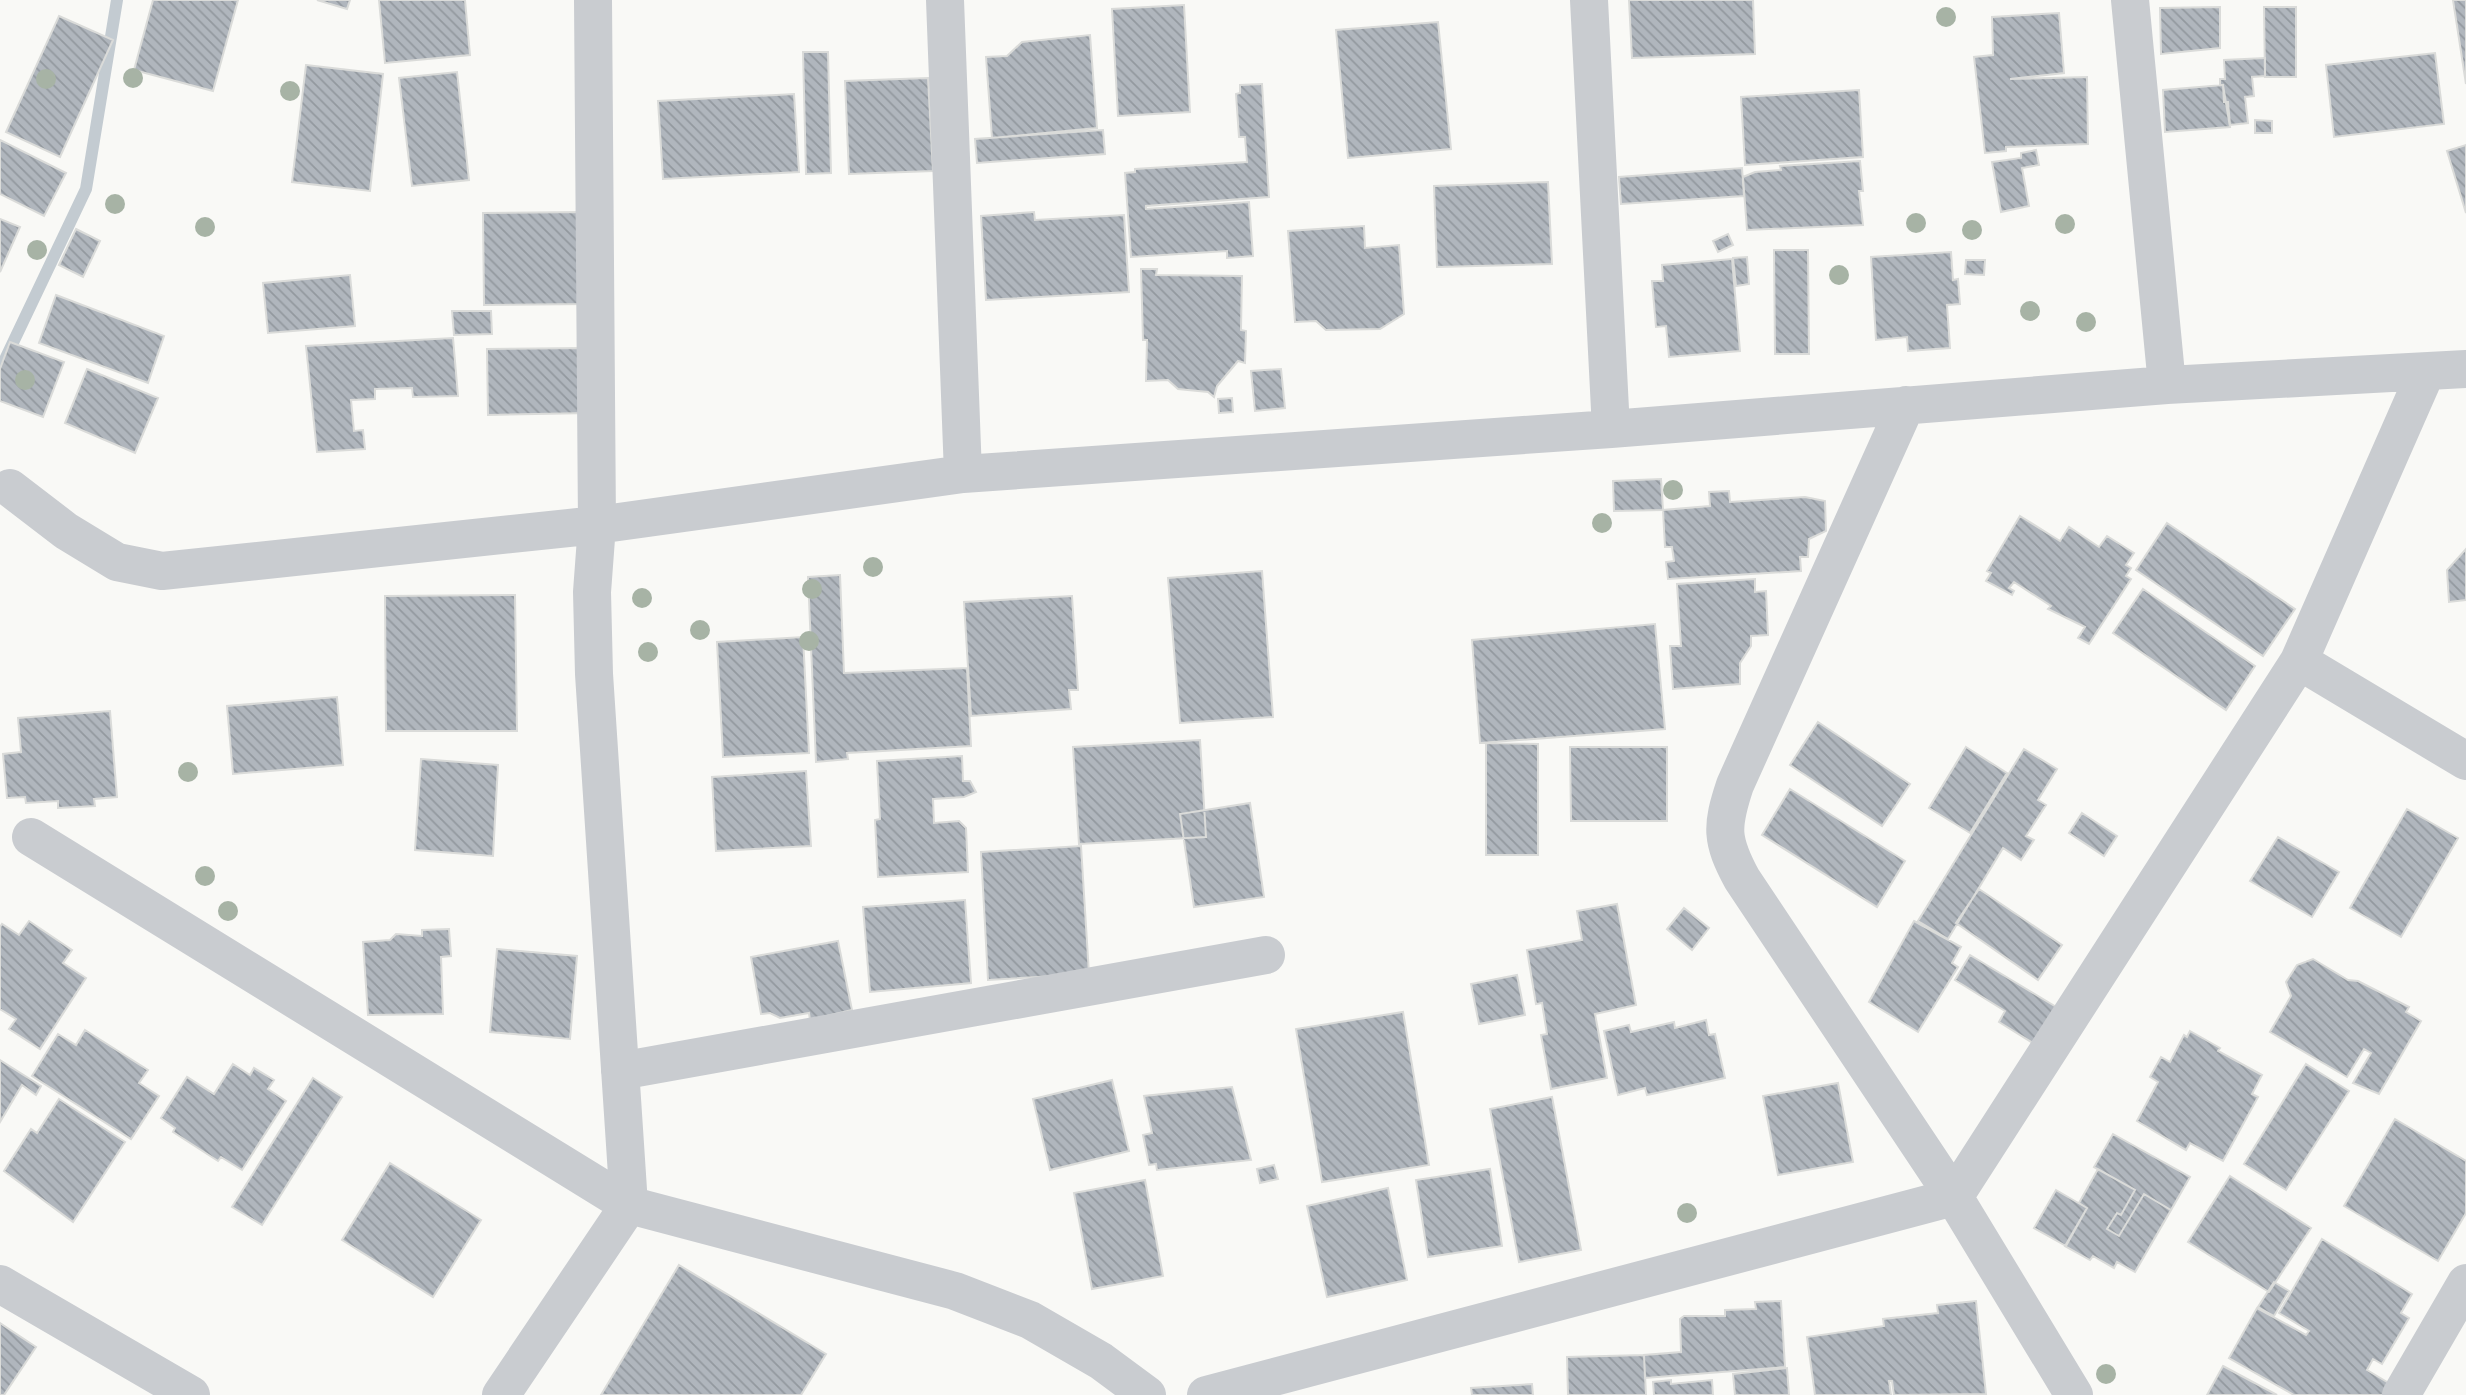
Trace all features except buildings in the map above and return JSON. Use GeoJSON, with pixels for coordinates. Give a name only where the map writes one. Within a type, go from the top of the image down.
{"type":"FeatureCollection","features":[{"type":"Feature","properties":{"kind":"street"},"geometry":{"type":"LineString","coordinates":[[501,1395],[629,1205],[594,674],[592,592],[597,525],[593,0]]}},
{"type":"Feature","properties":{"kind":"street"},"geometry":{"type":"LineString","coordinates":[[945,0],[963,474]]}},
{"type":"Feature","properties":{"kind":"street"},"geometry":{"type":"LineString","coordinates":[[1589,0],[1611,429]]}},
{"type":"Feature","properties":{"kind":"street"},"geometry":{"type":"LineString","coordinates":[[2130,0],[2167,384]]}},
{"type":"Feature","properties":{"kind":"street"},"geometry":{"type":"LineString","coordinates":[[10,488],[66,531],[117,562],[162,570],[597,525],[963,474],[1611,429],[2167,384],[2466,369]]}},
{"type":"Feature","properties":{"kind":"street"},"geometry":{"type":"LineString","coordinates":[[1206,1395],[1954,1197],[2299,661],[2426,372]]}},
{"type":"Feature","properties":{"kind":"street"},"geometry":{"type":"LineString","coordinates":[[1906,405],[1735,785],[1723,820],[1726,849],[1742,879],[1954,1197],[2074,1395]]}},
{"type":"Feature","properties":{"kind":"street"},"geometry":{"type":"LineString","coordinates":[[2299,661],[2462,756]]}},
{"type":"Feature","properties":{"kind":"street"},"geometry":{"type":"LineString","coordinates":[[30,837],[629,1205],[955,1291],[1030,1320],[1101,1361],[1147,1395]]}},
{"type":"Feature","properties":{"kind":"street"},"geometry":{"type":"LineString","coordinates":[[620,1071],[1266,956]]}},
{"type":"Feature","properties":{"kind":"street"},"geometry":{"type":"LineString","coordinates":[[2402,1395],[2466,1283]]}},
{"type":"Feature","properties":{"kind":"street"},"geometry":{"type":"LineString","coordinates":[[0,1284],[191,1395]]}},
{"type":"Feature","properties":{"kind":"waterway"},"geometry":{"type":"LineString","coordinates":[[0,370],[86,189],[117,0]]}}]}
